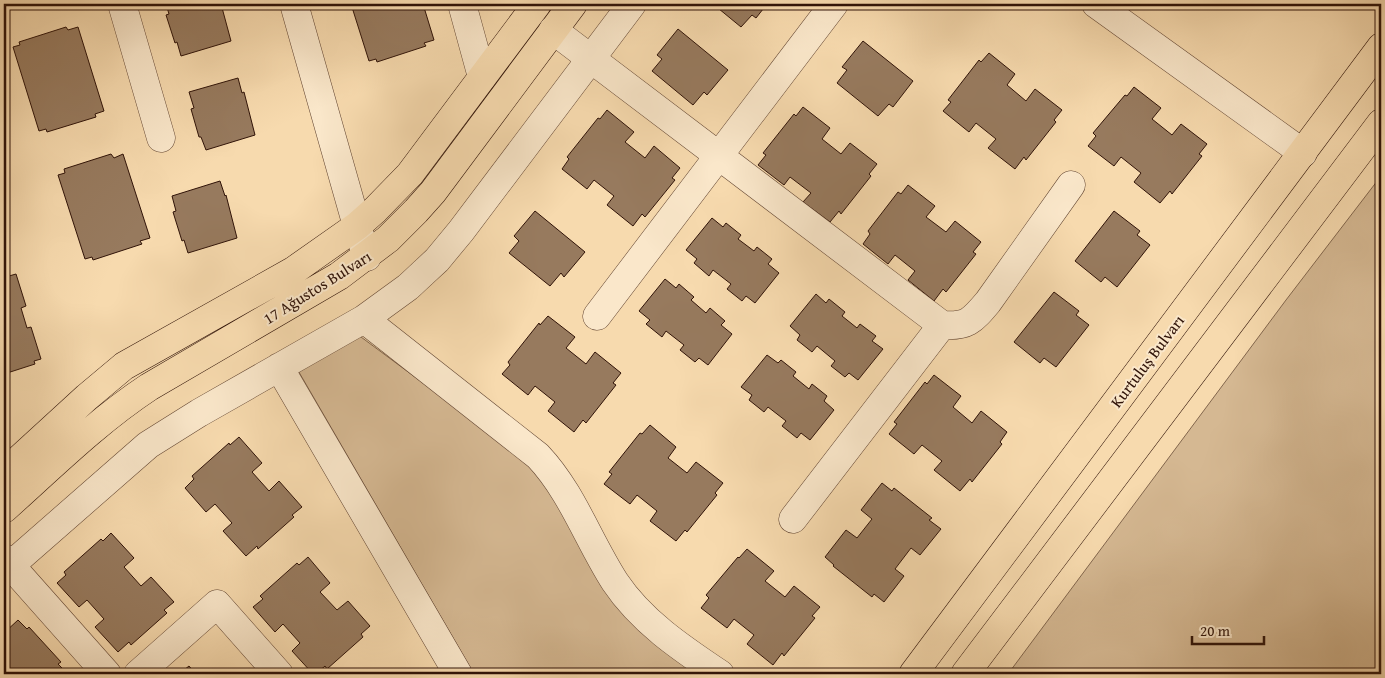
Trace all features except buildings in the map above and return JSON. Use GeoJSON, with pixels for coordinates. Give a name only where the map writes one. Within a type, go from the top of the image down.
{"type":"FeatureCollection","features":[{"type":"Feature","properties":{"kind":"main road","name":"17 Ağustos Bulvarı"},"geometry":{"type":"LineString","coordinates":[[4,472],[87,396],[124,366],[293,271],[356,226],[394,192],[410,174],[537,4]]}},
{"type":"Feature","properties":{"kind":"main road","name":"17 Ağustos Bulvarı"},"geometry":{"type":"LineString","coordinates":[[4,510],[97,425],[123,404],[308,295],[367,256],[401,227],[433,192],[573,4]]}},
{"type":"Feature","properties":{"kind":"main road","name":"Kurtuluş Bulvarı"},"geometry":{"type":"LineString","coordinates":[[913,674],[1381,48]]}},
{"type":"Feature","properties":{"kind":"main road"},"geometry":{"type":"LineString","coordinates":[[965,674],[1381,123]]}},
{"type":"Feature","properties":{"kind":"street"},"geometry":{"type":"LineString","coordinates":[[122,4],[161,138]]}},
{"type":"Feature","properties":{"kind":"street"},"geometry":{"type":"LineString","coordinates":[[294,4],[356,226],[367,256]]}},
{"type":"Feature","properties":{"kind":"street"},"geometry":{"type":"LineString","coordinates":[[462,4],[482,77]]}},
{"type":"Feature","properties":{"kind":"street"},"geometry":{"type":"LineString","coordinates":[[107,674],[6,565],[148,445],[199,413],[364,320],[408,287],[437,260],[461,231],[632,4]]}},
{"type":"Feature","properties":{"kind":"street"},"geometry":{"type":"LineString","coordinates":[[597,316],[834,4]]}},
{"type":"Feature","properties":{"kind":"street"},"geometry":{"type":"LineString","coordinates":[[1096,4],[1303,154]]}},
{"type":"Feature","properties":{"kind":"street"},"geometry":{"type":"LineString","coordinates":[[553,30],[942,325],[954,326],[965,324],[975,318],[1071,185]]}},
{"type":"Feature","properties":{"kind":"street"},"geometry":{"type":"LineString","coordinates":[[364,320],[538,456],[550,468],[610,573],[636,608],[670,639],[720,674]]}},
{"type":"Feature","properties":{"kind":"street"},"geometry":{"type":"LineString","coordinates":[[793,519],[942,325]]}},
{"type":"Feature","properties":{"kind":"street"},"geometry":{"type":"LineString","coordinates":[[279,367],[458,674]]}},
{"type":"Feature","properties":{"kind":"street"},"geometry":{"type":"LineString","coordinates":[[138,674],[217,604],[279,674]]}},
{"type":"Feature","properties":{"kind":"shaded area"},"geometry":{"type":"Polygon","coordinates":[[[1381,176],[1381,674],[1008,674],[1286,300],[1381,176]]]}},
{"type":"Feature","properties":{"kind":"shaded area"},"geometry":{"type":"Polygon","coordinates":[[[357,334],[520,455],[701,674],[474,674],[296,367],[357,334]]]}}]}
